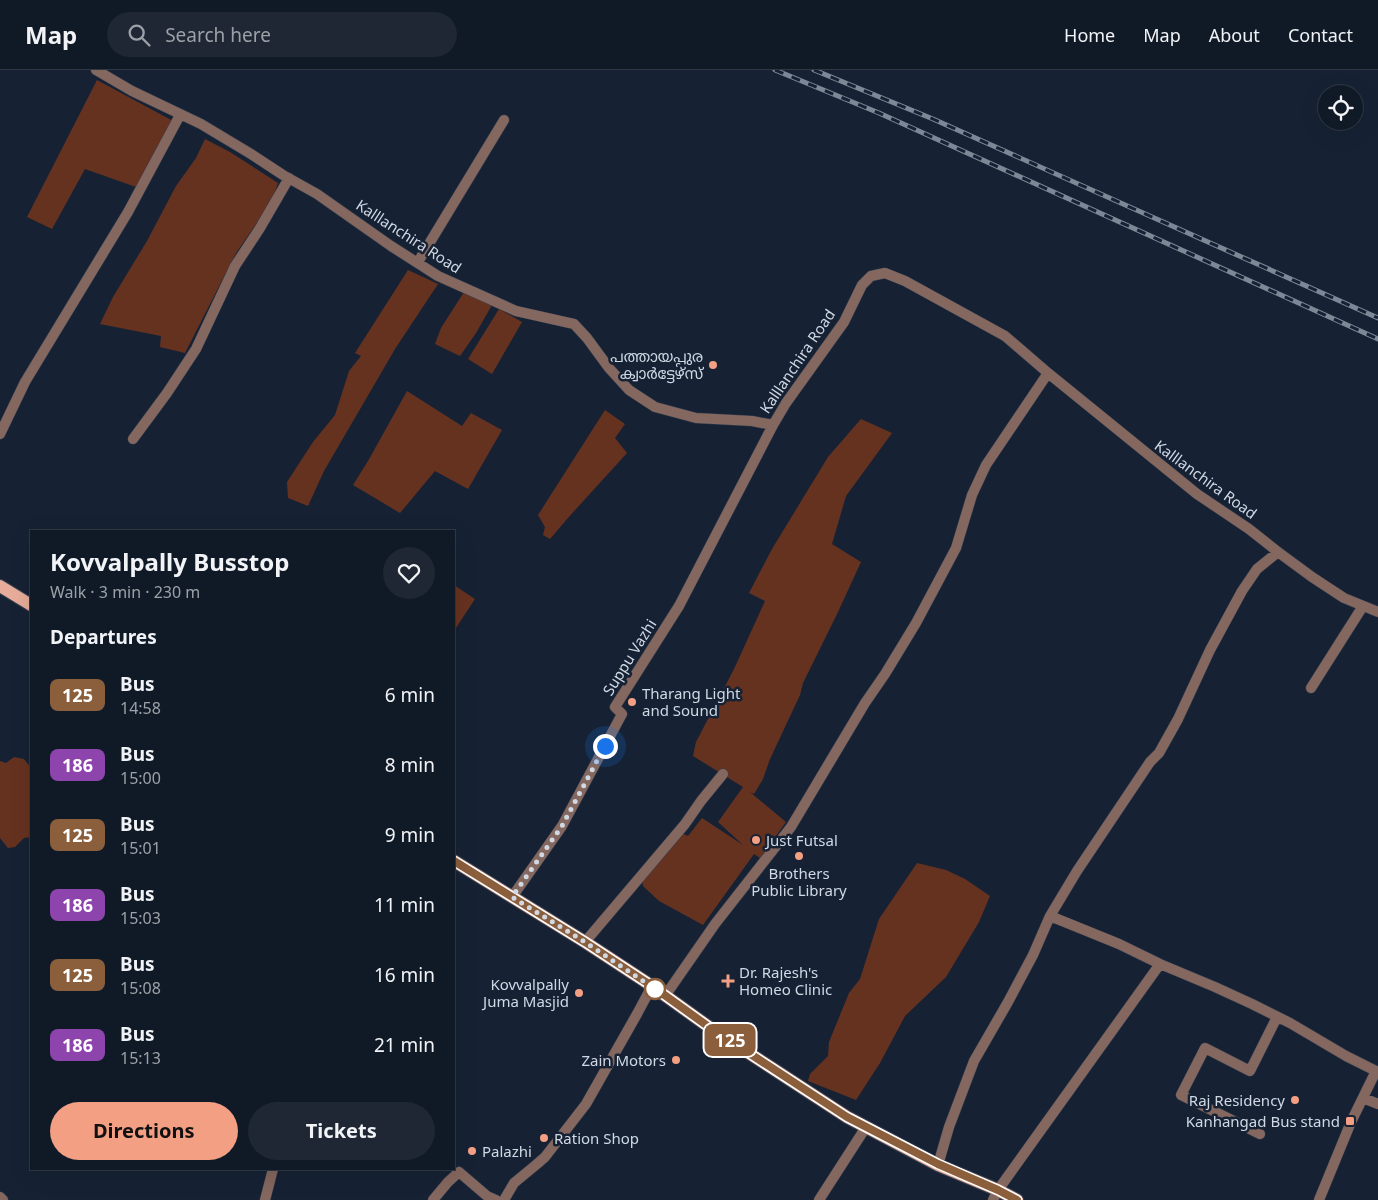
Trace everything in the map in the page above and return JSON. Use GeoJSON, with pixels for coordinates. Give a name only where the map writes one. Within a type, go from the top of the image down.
{"type":"FeatureCollection","features":[{"type":"Feature","properties":{"kind":"main road"},"geometry":{"type":"LineString","coordinates":[[0,586],[30,604]]}},
{"type":"Feature","properties":{"kind":"main road"},"geometry":{"type":"LineString","coordinates":[[455,862],[585,942],[652,986],[709,1027],[847,1117],[996,1195],[1017,1200]]}},
{"type":"Feature","properties":{"kind":"street","name":"Kalllanchira Road"},"geometry":{"type":"LineString","coordinates":[[96,70],[132,91],[209,129],[251,154],[317,194],[391,246],[438,276],[516,312],[574,324],[588,338],[609,368],[629,390],[655,408],[696,418],[752,421],[773,426],[786,403],[844,322],[862,285],[871,276],[884,273],[905,281],[1005,336],[1197,494],[1344,598],[1378,612]]}},
{"type":"Feature","properties":{"kind":"street"},"geometry":{"type":"LineString","coordinates":[[0,434],[25,382],[128,212],[180,114]]}},
{"type":"Feature","properties":{"kind":"street"},"geometry":{"type":"LineString","coordinates":[[418,262],[504,120]]}},
{"type":"Feature","properties":{"kind":"street"},"geometry":{"type":"LineString","coordinates":[[132,439],[196,349],[235,266],[289,178]]}},
{"type":"Feature","properties":{"kind":"street"},"geometry":{"type":"LineString","coordinates":[[665,996],[715,924],[791,827],[865,703],[916,623],[956,548],[972,495],[986,465],[1048,373]]}},
{"type":"Feature","properties":{"kind":"street","name":"Suppu Vazhi"},"geometry":{"type":"LineString","coordinates":[[512,897],[562,826],[622,714],[615,707],[679,606],[773,426]]}},
{"type":"Feature","properties":{"kind":"street"},"geometry":{"type":"LineString","coordinates":[[938,1164],[949,1127],[974,1061],[1008,1002],[1050,916],[1092,848],[1150,762],[1159,753],[1178,719],[1210,650],[1242,591],[1257,569],[1278,552]]}},
{"type":"Feature","properties":{"kind":"street"},"geometry":{"type":"LineString","coordinates":[[1311,688],[1363,606]]}},
{"type":"Feature","properties":{"kind":"street"},"geometry":{"type":"LineString","coordinates":[[585,942],[685,824],[723,774]]}},
{"type":"Feature","properties":{"kind":"street"},"geometry":{"type":"LineString","coordinates":[[1050,916],[1119,944],[1215,987],[1277,1017],[1346,1056],[1377,1071],[1351,1122],[1319,1200]]}},
{"type":"Feature","properties":{"kind":"street"},"geometry":{"type":"LineString","coordinates":[[996,1195],[1160,964]]}},
{"type":"Feature","properties":{"kind":"street"},"geometry":{"type":"LineString","coordinates":[[504,1200],[514,1182],[545,1157],[586,1104],[652,986]]}},
{"type":"Feature","properties":{"kind":"street"},"geometry":{"type":"LineString","coordinates":[[1260,1134],[1181,1095],[1205,1048],[1250,1070],[1277,1017]]}},
{"type":"Feature","properties":{"kind":"street"},"geometry":{"type":"LineString","coordinates":[[1363,1098],[1378,1104]]}},
{"type":"Feature","properties":{"kind":"street"},"geometry":{"type":"LineString","coordinates":[[819,1200],[866,1127]]}},
{"type":"Feature","properties":{"kind":"street"},"geometry":{"type":"LineString","coordinates":[[265,1200],[273,1170]]}},
{"type":"Feature","properties":{"kind":"street"},"geometry":{"type":"LineString","coordinates":[[433,1200],[459,1172],[487,1196],[496,1200]]}},
{"type":"Feature","properties":{"kind":"street"},"geometry":{"type":"LineString","coordinates":[[0,1197],[4,1200]]}},
{"type":"Feature","properties":{"kind":"shaded area"},"geometry":{"type":"Polygon","coordinates":[[[97,80],[173,121],[136,187],[85,169],[52,229],[27,217],[97,80]]]}},
{"type":"Feature","properties":{"kind":"shaded area"},"geometry":{"type":"Polygon","coordinates":[[[205,139],[230,152],[278,183],[272,201],[236,253],[185,353],[160,347],[161,336],[100,324],[113,297],[147,241],[176,186],[196,158],[205,139]]]}},
{"type":"Feature","properties":{"kind":"shaded area"},"geometry":{"type":"Polygon","coordinates":[[[408,270],[438,284],[395,349],[324,471],[308,506],[288,498],[287,482],[313,442],[335,415],[349,371],[361,356],[355,353],[408,270]]]}},
{"type":"Feature","properties":{"kind":"shaded area"},"geometry":{"type":"Polygon","coordinates":[[[464,292],[492,305],[460,356],[435,344],[441,328],[464,292]]]}},
{"type":"Feature","properties":{"kind":"shaded area"},"geometry":{"type":"Polygon","coordinates":[[[499,309],[522,322],[492,374],[468,359],[499,309]]]}},
{"type":"Feature","properties":{"kind":"shaded area"},"geometry":{"type":"Polygon","coordinates":[[[407,391],[462,426],[471,413],[502,430],[468,489],[435,471],[400,513],[353,485],[407,391]]]}},
{"type":"Feature","properties":{"kind":"shaded area"},"geometry":{"type":"Polygon","coordinates":[[[605,410],[625,424],[615,438],[627,453],[550,539],[543,535],[545,527],[538,515],[605,410]]]}},
{"type":"Feature","properties":{"kind":"shaded area"},"geometry":{"type":"Polygon","coordinates":[[[861,419],[892,433],[846,496],[832,544],[861,562],[803,683],[800,695],[770,759],[763,779],[754,794],[750,792],[786,822],[760,858],[754,854],[703,925],[659,901],[643,886],[642,879],[681,833],[688,836],[702,818],[743,845],[718,822],[743,787],[693,756],[696,742],[734,669],[765,601],[749,593],[772,549],[828,457],[861,419]]]}},
{"type":"Feature","properties":{"kind":"shaded area"},"geometry":{"type":"Polygon","coordinates":[[[455,586],[475,599],[455,629],[455,586]]]}},
{"type":"Feature","properties":{"kind":"shaded area"},"geometry":{"type":"Polygon","coordinates":[[[14,757],[24,759],[30,767],[30,837],[24,838],[15,847],[8,848],[0,838],[0,761],[6,763],[14,757]]]}},
{"type":"Feature","properties":{"kind":"shaded area"},"geometry":{"type":"Polygon","coordinates":[[[917,863],[946,870],[965,879],[990,896],[979,922],[946,977],[905,1016],[880,1063],[856,1100],[808,1081],[810,1074],[828,1056],[829,1042],[849,993],[860,979],[879,919],[917,863]]]}},
{"type":"Feature","properties":{"kind":"railway"},"geometry":{"type":"LineString","coordinates":[[775,70],[879,113],[1378,339]]}},
{"type":"Feature","properties":{"kind":"railway"},"geometry":{"type":"LineString","coordinates":[[814,70],[933,119],[1378,318]]}},
{"type":"Feature","properties":{"kind":"bus line","name":"125"},"geometry":{"type":"LineString","coordinates":[[455,862],[585,942],[652,986],[709,1027],[847,1117],[938,1164],[1017,1200]]}},
{"type":"Feature","properties":{"kind":"place","name":"പത്തായപ്പുര ക്വാർട്ടേഴ്സ്"},"geometry":{"type":"Point","coordinates":[713,365]}},
{"type":"Feature","properties":{"kind":"place","name":"Tharang Light and Sound"},"geometry":{"type":"Point","coordinates":[632,702]}},
{"type":"Feature","properties":{"kind":"place","name":"Just Futsal"},"geometry":{"type":"Point","coordinates":[756,840]}},
{"type":"Feature","properties":{"kind":"place","name":"Brothers Public Library"},"geometry":{"type":"Point","coordinates":[799,856]}},
{"type":"Feature","properties":{"kind":"place","name":"Dr. Rajesh's Homeo Clinic"},"geometry":{"type":"Point","coordinates":[728,981]}},
{"type":"Feature","properties":{"kind":"place","name":"Kovvalpally Juma Masjid"},"geometry":{"type":"Point","coordinates":[579,993]}},
{"type":"Feature","properties":{"kind":"place","name":"Zain Motors"},"geometry":{"type":"Point","coordinates":[676,1060]}},
{"type":"Feature","properties":{"kind":"place","name":"Raj Residency"},"geometry":{"type":"Point","coordinates":[1295,1100]}},
{"type":"Feature","properties":{"kind":"place","name":"Kanhangad Bus stand"},"geometry":{"type":"Point","coordinates":[1350,1121]}},
{"type":"Feature","properties":{"kind":"place","name":"Ration Shop"},"geometry":{"type":"Point","coordinates":[544,1138]}},
{"type":"Feature","properties":{"kind":"place","name":"Palazhi"},"geometry":{"type":"Point","coordinates":[472,1151]}},
{"type":"Feature","properties":{"kind":"route"},"geometry":{"type":"LineString","coordinates":[[605,746],[562,826],[512,897],[585,942],[655,989]]}}]}
